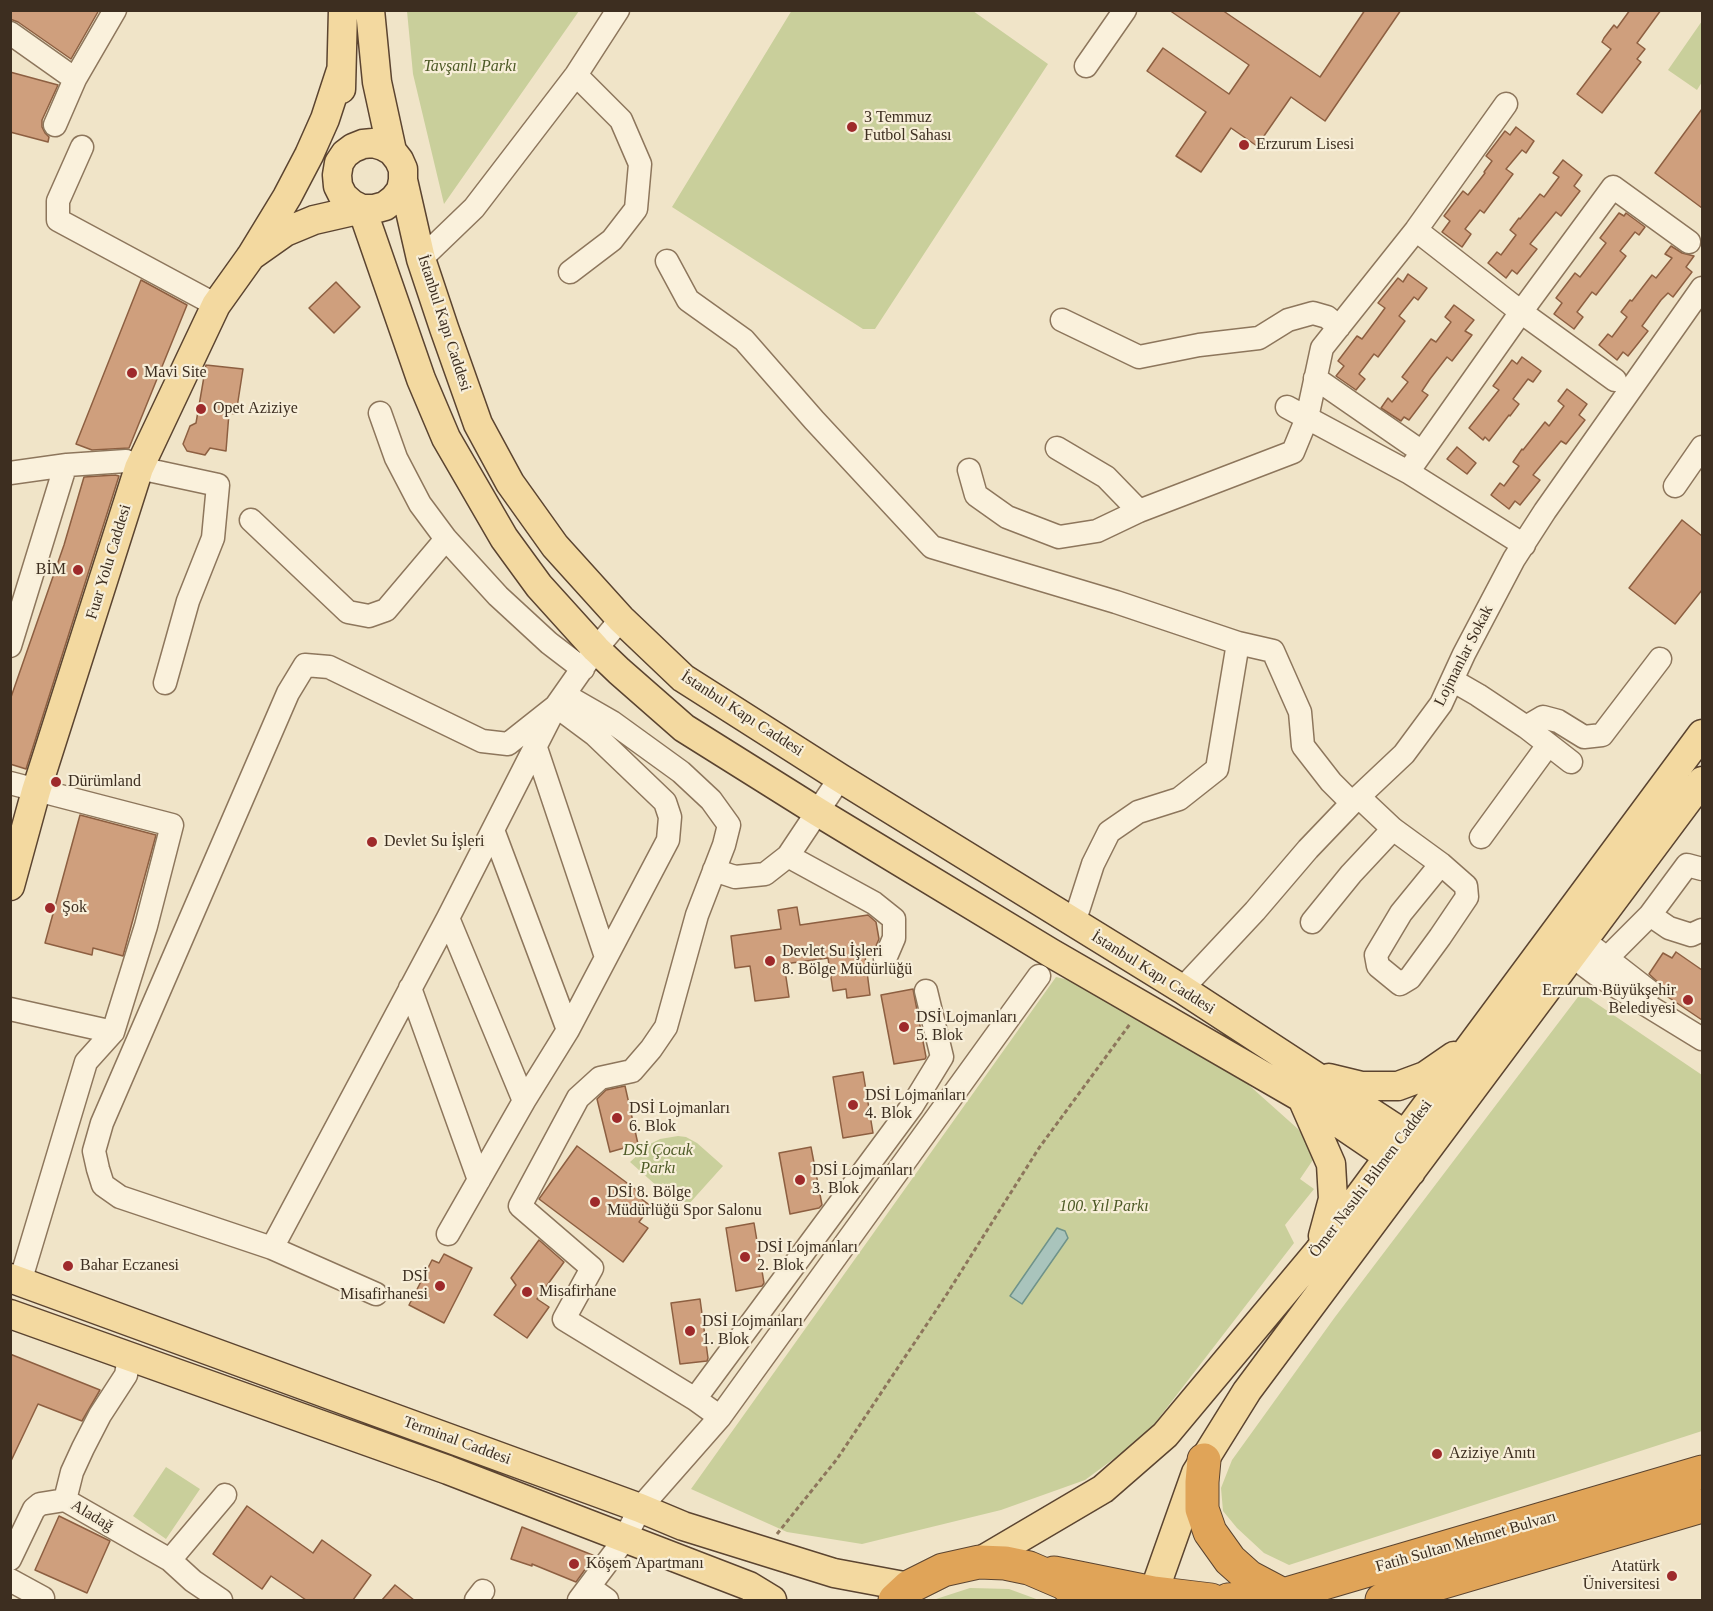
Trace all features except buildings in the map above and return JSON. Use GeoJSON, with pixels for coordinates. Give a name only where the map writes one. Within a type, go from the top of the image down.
{"type":"FeatureCollection","features":[{"type":"Feature","properties":{"kind":"highway"},"geometry":{"type":"LineString","coordinates":[[1204,1460],[1202,1509],[1210,1532],[1230,1560],[1249,1577],[1283,1595]]}},
{"type":"Feature","properties":{"kind":"highway","name":"Fatih Sultan Mehmet Bulvarı"},"geometry":{"type":"LineString","coordinates":[[1228,1600],[1283,1595],[1702,1472]]}},
{"type":"Feature","properties":{"kind":"highway","name":"Fatih Sultan Mehmet Bulvarı"},"geometry":{"type":"LineString","coordinates":[[1382,1600],[1702,1506]]}},
{"type":"Feature","properties":{"kind":"highway"},"geometry":{"type":"LineString","coordinates":[[902,1594],[943,1570],[979,1562],[1005,1563],[1152,1597],[1211,1600]]}},
{"type":"Feature","properties":{"kind":"highway"},"geometry":{"type":"LineString","coordinates":[[1029,1568],[1064,1583],[1084,1600]]}},
{"type":"Feature","properties":{"kind":"main road"},"geometry":{"type":"LineString","coordinates":[[343,10],[338,186],[343,196],[362,209],[421,380],[446,438],[504,538],[590,659],[619,671],[684,728],[818,812],[1051,953],[1302,1098],[1400,1165]]}},
{"type":"Feature","properties":{"kind":"main road"},"geometry":{"type":"LineString","coordinates":[[370,10],[377,82],[392,151]]}},
{"type":"Feature","properties":{"kind":"main road","name":"Fuar Yolu Caddesi"},"geometry":{"type":"LineString","coordinates":[[10,886],[23,787],[139,468],[216,305],[251,256],[287,197],[321,128],[341,70]]}},
{"type":"Feature","properties":{"kind":"main road"},"geometry":{"type":"LineString","coordinates":[[251,256],[285,232],[314,220],[385,206],[400,190],[403,169],[392,151],[373,143],[363,144],[353,148],[339,163],[287,197]]}},
{"type":"Feature","properties":{"kind":"main road","name":"İstanbul Kapı Caddesi"},"geometry":{"type":"LineString","coordinates":[[403,180],[422,259],[478,424],[510,483],[555,546],[621,619],[683,678],[840,778],[1182,989],[1294,1063]]}},
{"type":"Feature","properties":{"kind":"main road","name":"Ömer Nasuhi Bilmen Caddesi"},"geometry":{"type":"LineString","coordinates":[[1416,1142],[1470,1045],[1702,734]]}},
{"type":"Feature","properties":{"kind":"main road","name":"Ömer Nasuhi Bilmen Caddesi"},"geometry":{"type":"LineString","coordinates":[[1152,1597],[1196,1473],[1247,1391],[1416,1142],[1578,947],[1702,781]]}},
{"type":"Feature","properties":{"kind":"main road"},"geometry":{"type":"LineString","coordinates":[[1294,1063],[1332,1079],[1362,1086],[1398,1086],[1425,1077],[1470,1045]]}},
{"type":"Feature","properties":{"kind":"main road"},"geometry":{"type":"LineString","coordinates":[[1294,1063],[1416,1142]]}},
{"type":"Feature","properties":{"kind":"main road"},"geometry":{"type":"LineString","coordinates":[[1302,1098],[1331,1164],[1333,1199],[1318,1252]]}},
{"type":"Feature","properties":{"kind":"main road","name":"Ömer Nasuhi Bilmen Caddesi"},"geometry":{"type":"LineString","coordinates":[[979,1562],[1103,1489],[1166,1435],[1318,1252],[1400,1165]]}},
{"type":"Feature","properties":{"kind":"main road","name":"Terminal Caddesi"},"geometry":{"type":"LineString","coordinates":[[15,1280],[640,1508],[683,1526],[902,1594]]}},
{"type":"Feature","properties":{"kind":"main road","name":"Terminal Caddesi"},"geometry":{"type":"LineString","coordinates":[[10,1314],[448,1470],[749,1586],[772,1600]]}},
{"type":"Feature","properties":{"kind":"street"},"geometry":{"type":"LineString","coordinates":[[422,259],[474,208],[576,75],[618,10]]}},
{"type":"Feature","properties":{"kind":"street"},"geometry":{"type":"LineString","coordinates":[[1086,66],[1125,10]]}},
{"type":"Feature","properties":{"kind":"street"},"geometry":{"type":"LineString","coordinates":[[55,125],[75,79],[114,11]]}},
{"type":"Feature","properties":{"kind":"street"},"geometry":{"type":"LineString","coordinates":[[10,33],[75,79]]}},
{"type":"Feature","properties":{"kind":"street"},"geometry":{"type":"LineString","coordinates":[[570,272],[612,240],[636,209],[640,164],[621,120],[576,75]]}},
{"type":"Feature","properties":{"kind":"street"},"geometry":{"type":"LineString","coordinates":[[969,470],[976,495],[1007,517],[1059,537],[1097,531],[1139,511],[1293,452],[1307,418],[1322,348],[1416,230],[1506,104]]}},
{"type":"Feature","properties":{"kind":"street"},"geometry":{"type":"LineString","coordinates":[[82,147],[58,201],[58,220],[216,305]]}},
{"type":"Feature","properties":{"kind":"street"},"geometry":{"type":"LineString","coordinates":[[1408,472],[1613,187],[1689,242]]}},
{"type":"Feature","properties":{"kind":"street"},"geometry":{"type":"LineString","coordinates":[[1416,230],[1521,312],[1615,380]]}},
{"type":"Feature","properties":{"kind":"street"},"geometry":{"type":"LineString","coordinates":[[667,261],[688,300],[744,340],[814,420],[932,547],[1116,602],[1238,643],[1273,651],[1300,712],[1303,746],[1331,782],[1441,864],[1466,886],[1467,897],[1410,978],[1400,984],[1378,966],[1376,955],[1401,913],[1441,864]]}},
{"type":"Feature","properties":{"kind":"street","name":"Lojmanlar Sokak"},"geometry":{"type":"LineString","coordinates":[[1182,989],[1255,911],[1308,849],[1404,754],[1441,704],[1464,654],[1524,545],[1702,288]]}},
{"type":"Feature","properties":{"kind":"street"},"geometry":{"type":"LineString","coordinates":[[1062,320],[1139,357],[1199,345],[1259,338],[1288,320],[1313,314],[1327,317],[1339,327]]}},
{"type":"Feature","properties":{"kind":"street"},"geometry":{"type":"LineString","coordinates":[[1315,378],[1422,452]]}},
{"type":"Feature","properties":{"kind":"street"},"geometry":{"type":"LineString","coordinates":[[1287,407],[1408,472],[1524,545]]}},
{"type":"Feature","properties":{"kind":"street"},"geometry":{"type":"LineString","coordinates":[[380,413],[396,458],[420,504],[446,539],[498,596],[549,643],[590,659]]}},
{"type":"Feature","properties":{"kind":"street"},"geometry":{"type":"LineString","coordinates":[[1675,486],[1702,447]]}},
{"type":"Feature","properties":{"kind":"street"},"geometry":{"type":"LineString","coordinates":[[1057,448],[1106,477],[1139,511]]}},
{"type":"Feature","properties":{"kind":"street"},"geometry":{"type":"LineString","coordinates":[[10,473],[126,461],[139,468],[218,485],[213,538],[188,601],[165,683]]}},
{"type":"Feature","properties":{"kind":"street"},"geometry":{"type":"LineString","coordinates":[[10,646],[65,467]]}},
{"type":"Feature","properties":{"kind":"street"},"geometry":{"type":"LineString","coordinates":[[251,520],[348,612],[369,616],[386,610],[446,539]]}},
{"type":"Feature","properties":{"kind":"street"},"geometry":{"type":"LineString","coordinates":[[272,1248],[561,700],[621,619]]}},
{"type":"Feature","properties":{"kind":"street"},"geometry":{"type":"LineString","coordinates":[[1074,923],[1094,864],[1109,832],[1138,812],[1179,800],[1217,769],[1238,643]]}},
{"type":"Feature","properties":{"kind":"street"},"geometry":{"type":"LineString","coordinates":[[1526,728],[1542,717],[1558,721],[1584,737],[1602,735],[1660,659]]}},
{"type":"Feature","properties":{"kind":"street"},"geometry":{"type":"LineString","coordinates":[[376,1294],[272,1248],[120,1197],[103,1185],[94,1151],[102,1123],[288,693],[305,665],[329,667],[482,741],[508,744],[561,700]]}},
{"type":"Feature","properties":{"kind":"street"},"geometry":{"type":"LineString","coordinates":[[1452,680],[1526,728],[1571,762]]}},
{"type":"Feature","properties":{"kind":"street"},"geometry":{"type":"LineString","coordinates":[[561,700],[612,722],[681,772],[711,800],[729,825],[724,845],[697,915],[666,1027],[632,1071],[600,1078],[578,1098],[520,1206],[592,1268],[564,1318],[695,1399],[720,1417]]}},
{"type":"Feature","properties":{"kind":"street"},"geometry":{"type":"LineString","coordinates":[[448,1234],[524,1101],[568,1030],[668,840],[670,817],[665,802],[561,700]]}},
{"type":"Feature","properties":{"kind":"street"},"geometry":{"type":"LineString","coordinates":[[1481,837],[1548,745]]}},
{"type":"Feature","properties":{"kind":"street"},"geometry":{"type":"LineString","coordinates":[[536,748],[606,957]]}},
{"type":"Feature","properties":{"kind":"street"},"geometry":{"type":"LineString","coordinates":[[714,870],[735,877],[765,874],[788,856],[840,778]]}},
{"type":"Feature","properties":{"kind":"street"},"geometry":{"type":"LineString","coordinates":[[15,1280],[86,1062],[112,1032],[146,926],[172,825],[23,787]]}},
{"type":"Feature","properties":{"kind":"street"},"geometry":{"type":"LineString","coordinates":[[1312,922],[1351,874],[1393,829]]}},
{"type":"Feature","properties":{"kind":"street"},"geometry":{"type":"LineString","coordinates":[[493,830],[568,1030]]}},
{"type":"Feature","properties":{"kind":"street"},"geometry":{"type":"LineString","coordinates":[[788,856],[874,903],[894,919],[894,938],[885,959]]}},
{"type":"Feature","properties":{"kind":"street"},"geometry":{"type":"LineString","coordinates":[[1601,966],[1650,915],[1687,866],[1702,869]]}},
{"type":"Feature","properties":{"kind":"street"},"geometry":{"type":"LineString","coordinates":[[1650,915],[1669,928],[1691,935],[1702,930]]}},
{"type":"Feature","properties":{"kind":"street"},"geometry":{"type":"LineString","coordinates":[[448,918],[524,1101]]}},
{"type":"Feature","properties":{"kind":"street"},"geometry":{"type":"LineString","coordinates":[[1578,947],[1702,1039]]}},
{"type":"Feature","properties":{"kind":"street"},"geometry":{"type":"LineString","coordinates":[[1601,966],[1638,983],[1702,1028]]}},
{"type":"Feature","properties":{"kind":"street"},"geometry":{"type":"LineString","coordinates":[[592,1596],[640,1508],[720,1417],[1039,976]]}},
{"type":"Feature","properties":{"kind":"street"},"geometry":{"type":"LineString","coordinates":[[410,988],[478,1180]]}},
{"type":"Feature","properties":{"kind":"street"},"geometry":{"type":"LineString","coordinates":[[695,1399],[912,1106],[942,1057],[926,991]]}},
{"type":"Feature","properties":{"kind":"street"},"geometry":{"type":"LineString","coordinates":[[10,1009],[112,1032]]}},
{"type":"Feature","properties":{"kind":"street","name":"Aladağ"},"geometry":{"type":"LineString","coordinates":[[129,1357],[126,1375],[100,1415],[72,1472],[65,1500],[170,1560],[193,1581],[221,1600]]}},
{"type":"Feature","properties":{"kind":"street"},"geometry":{"type":"LineString","coordinates":[[170,1560],[225,1495]]}},
{"type":"Feature","properties":{"kind":"street"},"geometry":{"type":"LineString","coordinates":[[10,1559],[34,1509],[40,1504],[65,1500]]}},
{"type":"Feature","properties":{"kind":"street"},"geometry":{"type":"LineString","coordinates":[[10,1580],[44,1598],[42,1600]]}},
{"type":"Feature","properties":{"kind":"path"},"geometry":{"type":"LineString","coordinates":[[762,1551],[837,1459],[945,1297],[1039,1148],[1143,1006]]}},
{"type":"Feature","properties":{"kind":"green space","name":"3 Temmuz Futbol Sahası"},"geometry":{"type":"Polygon","coordinates":[[[792,10],[973,11],[1048,64],[875,329],[863,329],[672,207],[792,10]]]}},
{"type":"Feature","properties":{"kind":"green space","name":"Tavşanlı Parkı"},"geometry":{"type":"Polygon","coordinates":[[[407,11],[579,11],[444,204],[413,74],[407,11]]]}},
{"type":"Feature","properties":{"kind":"green space"},"geometry":{"type":"Polygon","coordinates":[[[1702,21],[1702,82],[1697,90],[1668,70],[1702,21]]]}},
{"type":"Feature","properties":{"kind":"green space","name":"100. Yıl Parkı"},"geometry":{"type":"Polygon","coordinates":[[[1056,977],[1078,982],[1241,1078],[1298,1129],[1317,1154],[1300,1179],[1314,1189],[1285,1225],[1294,1243],[1145,1436],[1085,1480],[1001,1510],[862,1544],[787,1532],[691,1489],[1056,977]]]}},
{"type":"Feature","properties":{"kind":"green space"},"geometry":{"type":"Polygon","coordinates":[[[1581,993],[1702,1075],[1702,1431],[1289,1565],[1264,1553],[1237,1528],[1223,1511],[1221,1488],[1232,1460],[1335,1317],[1581,993]]]}},
{"type":"Feature","properties":{"kind":"green space","name":"DSİ Çocuk Parkı"},"geometry":{"type":"Polygon","coordinates":[[[686,1137],[697,1143],[723,1166],[688,1205],[663,1183],[658,1187],[630,1162],[650,1144],[660,1139],[686,1137]]]}},
{"type":"Feature","properties":{"kind":"green space"},"geometry":{"type":"Polygon","coordinates":[[[166,1467],[200,1489],[166,1539],[133,1516],[166,1467]]]}},
{"type":"Feature","properties":{"kind":"green space"},"geometry":{"type":"Polygon","coordinates":[[[970,1588],[1009,1589],[1039,1600],[933,1600],[970,1588]]]}},
{"type":"Feature","properties":{"kind":"water"},"geometry":{"type":"Polygon","coordinates":[[[1057,1228],[1065,1231],[1068,1238],[1022,1304],[1010,1296],[1057,1228]]]}},
{"type":"Feature","properties":{"kind":"place","name":"3 Temmuz Futbol Sahası"},"geometry":{"type":"Point","coordinates":[852,127]}},
{"type":"Feature","properties":{"kind":"place","name":"Erzurum Lisesi"},"geometry":{"type":"Point","coordinates":[1244,145]}},
{"type":"Feature","properties":{"kind":"place","name":"Mavi Site"},"geometry":{"type":"Point","coordinates":[132,373]}},
{"type":"Feature","properties":{"kind":"place","name":"Opet Aziziye"},"geometry":{"type":"Point","coordinates":[201,409]}},
{"type":"Feature","properties":{"kind":"place","name":"BİM"},"geometry":{"type":"Point","coordinates":[78,570]}},
{"type":"Feature","properties":{"kind":"place","name":"Dürümland"},"geometry":{"type":"Point","coordinates":[56,782]}},
{"type":"Feature","properties":{"kind":"place","name":"Devlet Su İşleri"},"geometry":{"type":"Point","coordinates":[372,842]}},
{"type":"Feature","properties":{"kind":"place","name":"Şok"},"geometry":{"type":"Point","coordinates":[50,908]}},
{"type":"Feature","properties":{"kind":"place","name":"Devlet Su İşleri 8. Bölge Müdürlüğü"},"geometry":{"type":"Point","coordinates":[770,961]}},
{"type":"Feature","properties":{"kind":"place","name":"Erzurum Büyükşehir Belediyesi"},"geometry":{"type":"Point","coordinates":[1688,1000]}},
{"type":"Feature","properties":{"kind":"place","name":"DSİ Lojmanları 5. Blok"},"geometry":{"type":"Point","coordinates":[904,1027]}},
{"type":"Feature","properties":{"kind":"place","name":"DSİ Lojmanları 4. Blok"},"geometry":{"type":"Point","coordinates":[853,1105]}},
{"type":"Feature","properties":{"kind":"place","name":"DSİ Lojmanları 6. Blok"},"geometry":{"type":"Point","coordinates":[617,1118]}},
{"type":"Feature","properties":{"kind":"place","name":"DSİ Lojmanları 3. Blok"},"geometry":{"type":"Point","coordinates":[800,1180]}},
{"type":"Feature","properties":{"kind":"place","name":"DSİ 8. Bölge Müdürlüğü Spor Salonu"},"geometry":{"type":"Point","coordinates":[595,1202]}},
{"type":"Feature","properties":{"kind":"place","name":"DSİ Lojmanları 2. Blok"},"geometry":{"type":"Point","coordinates":[745,1257]}},
{"type":"Feature","properties":{"kind":"place","name":"Bahar Eczanesi"},"geometry":{"type":"Point","coordinates":[68,1266]}},
{"type":"Feature","properties":{"kind":"place","name":"DSİ Misafirhanesi"},"geometry":{"type":"Point","coordinates":[440,1286]}},
{"type":"Feature","properties":{"kind":"place","name":"Misafirhane"},"geometry":{"type":"Point","coordinates":[527,1292]}},
{"type":"Feature","properties":{"kind":"place","name":"DSİ Lojmanları 1. Blok"},"geometry":{"type":"Point","coordinates":[690,1331]}},
{"type":"Feature","properties":{"kind":"place","name":"Aziziye Anıtı"},"geometry":{"type":"Point","coordinates":[1437,1454]}},
{"type":"Feature","properties":{"kind":"place","name":"Köşem Apartmanı"},"geometry":{"type":"Point","coordinates":[574,1564]}},
{"type":"Feature","properties":{"kind":"place","name":"Atatürk Üniversitesi"},"geometry":{"type":"Point","coordinates":[1672,1576]}}]}
